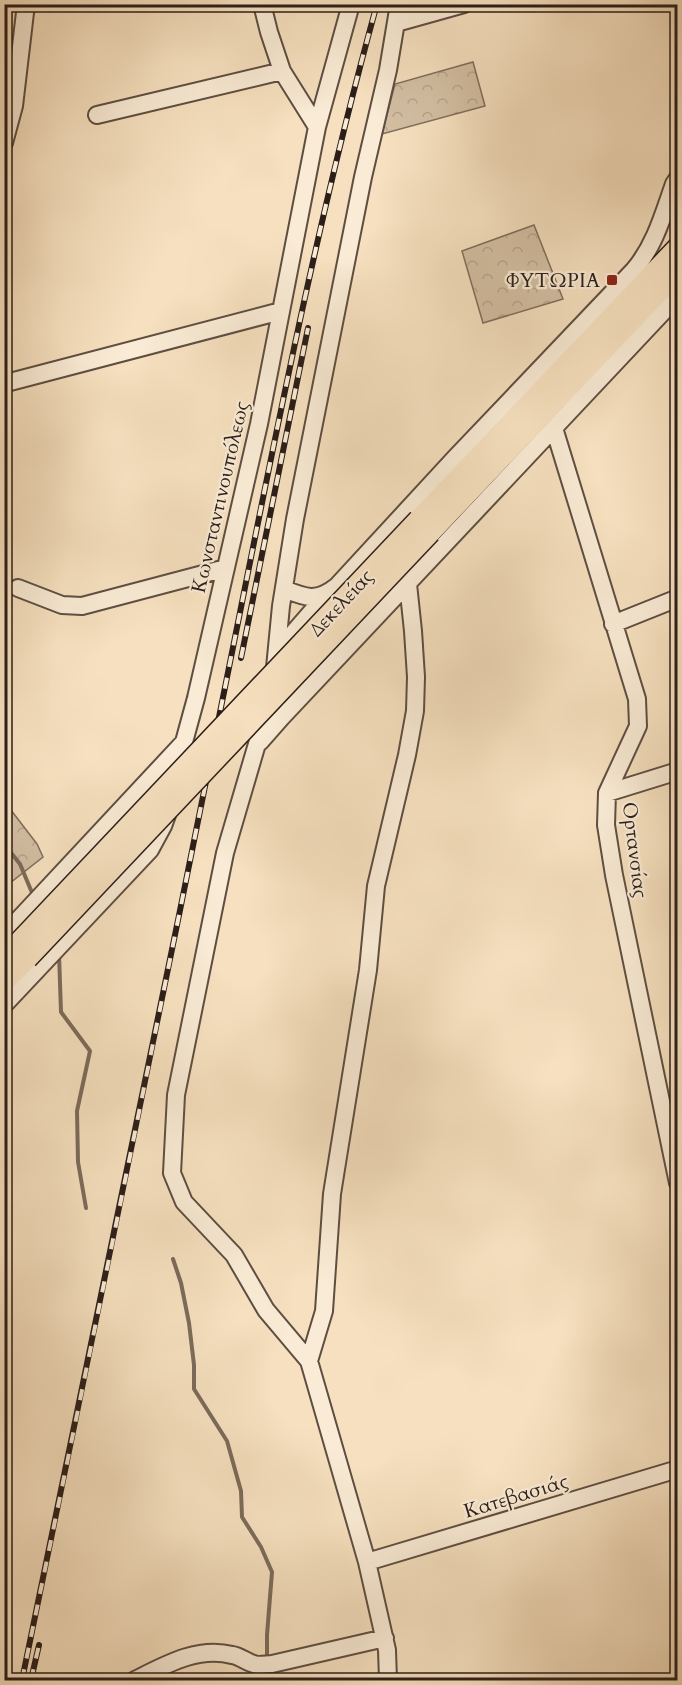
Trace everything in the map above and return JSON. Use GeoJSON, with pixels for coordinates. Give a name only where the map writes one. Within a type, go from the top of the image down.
{"type":"FeatureCollection","features":[{"type":"Feature","properties":{"kind":"main road","name":"Δεκελείας"},"geometry":{"type":"LineString","coordinates":[[425,526],[678,248]]}},
{"type":"Feature","properties":{"kind":"main road","name":"Δεκελείας"},"geometry":{"type":"LineString","coordinates":[[4,981],[18,953],[425,526],[678,271]]}},
{"type":"Feature","properties":{"kind":"street"},"geometry":{"type":"LineString","coordinates":[[4,143],[14,106],[26,4]]}},
{"type":"Feature","properties":{"kind":"street"},"geometry":{"type":"LineString","coordinates":[[262,4],[282,71],[317,128]]}},
{"type":"Feature","properties":{"kind":"street","name":"Κωνσταντινουπόλεως"},"geometry":{"type":"LineString","coordinates":[[18,953],[21,917],[184,742],[259,424],[317,128],[351,4]]}},
{"type":"Feature","properties":{"kind":"street"},"geometry":{"type":"LineString","coordinates":[[387,1680],[387,1650],[367,1562],[309,1361],[266,1310],[234,1255],[184,1202],[172,1173],[176,1095],[225,853],[258,745],[273,686],[281,606],[295,519],[363,177],[388,70],[399,4]]}},
{"type":"Feature","properties":{"kind":"street"},"geometry":{"type":"LineString","coordinates":[[396,23],[464,4]]}},
{"type":"Feature","properties":{"kind":"street"},"geometry":{"type":"LineString","coordinates":[[97,115],[282,71]]}},
{"type":"Feature","properties":{"kind":"street"},"geometry":{"type":"LineString","coordinates":[[276,659],[294,632],[327,594],[637,266],[655,236],[678,178]]}},
{"type":"Feature","properties":{"kind":"street"},"geometry":{"type":"LineString","coordinates":[[258,745],[678,296]]}},
{"type":"Feature","properties":{"kind":"street"},"geometry":{"type":"LineString","coordinates":[[4,382],[281,311]]}},
{"type":"Feature","properties":{"kind":"street","name":"Ορτανσίας"},"geometry":{"type":"LineString","coordinates":[[554,428],[637,699],[638,726],[607,793],[606,825],[614,875],[678,1183]]}},
{"type":"Feature","properties":{"kind":"street"},"geometry":{"type":"LineString","coordinates":[[18,588],[62,605],[82,606],[226,568]]}},
{"type":"Feature","properties":{"kind":"street"},"geometry":{"type":"LineString","coordinates":[[309,1361],[324,1311],[332,1194],[368,970],[376,886],[415,711],[414,631],[408,584]]}},
{"type":"Feature","properties":{"kind":"street"},"geometry":{"type":"LineString","coordinates":[[284,589],[313,598],[327,594]]}},
{"type":"Feature","properties":{"kind":"street"},"geometry":{"type":"LineString","coordinates":[[613,624],[678,598]]}},
{"type":"Feature","properties":{"kind":"street"},"geometry":{"type":"LineString","coordinates":[[4,1005],[18,953],[74,932],[150,850],[163,826],[172,801],[184,742]]}},
{"type":"Feature","properties":{"kind":"street"},"geometry":{"type":"LineString","coordinates":[[607,793],[678,771]]}},
{"type":"Feature","properties":{"kind":"street"},"geometry":{"type":"LineString","coordinates":[[138,793],[172,801]]}},
{"type":"Feature","properties":{"kind":"street","name":"Κατεβασιάς"},"geometry":{"type":"LineString","coordinates":[[367,1562],[678,1469]]}},
{"type":"Feature","properties":{"kind":"street"},"geometry":{"type":"LineString","coordinates":[[135,1680],[170,1662],[191,1655],[232,1654],[256,1665],[272,1664],[384,1638]]}},
{"type":"Feature","properties":{"kind":"green space"},"geometry":{"type":"Polygon","coordinates":[[[473,62],[485,106],[382,134],[395,84],[473,62]]]}},
{"type":"Feature","properties":{"kind":"green space"},"geometry":{"type":"Polygon","coordinates":[[[534,225],[563,299],[483,323],[462,251],[534,225]]]}},
{"type":"Feature","properties":{"kind":"green space"},"geometry":{"type":"Polygon","coordinates":[[[4,801],[37,844],[43,857],[10,883],[5,878],[4,801]]]}},
{"type":"Feature","properties":{"kind":"waterway"},"geometry":{"type":"LineString","coordinates":[[4,844],[20,864],[33,895]]}},
{"type":"Feature","properties":{"kind":"waterway"},"geometry":{"type":"LineString","coordinates":[[59,954],[61,1012],[90,1051],[77,1111],[78,1162],[86,1208]]}},
{"type":"Feature","properties":{"kind":"waterway"},"geometry":{"type":"LineString","coordinates":[[173,1259],[181,1283],[189,1323],[194,1365],[194,1389],[227,1441],[241,1491],[242,1517],[261,1547],[272,1572],[267,1657]]}},
{"type":"Feature","properties":{"kind":"waterway"},"geometry":{"type":"LineString","coordinates":[[263,1680],[264,1674]]}},
{"type":"Feature","properties":{"kind":"railway"},"geometry":{"type":"LineString","coordinates":[[22,1680],[310,274],[353,93],[377,4]]}},
{"type":"Feature","properties":{"kind":"railway"},"geometry":{"type":"LineString","coordinates":[[241,658],[308,328]]}},
{"type":"Feature","properties":{"kind":"railway"},"geometry":{"type":"LineString","coordinates":[[31,1680],[39,1645]]}},
{"type":"Feature","properties":{"kind":"place","name":"ΦΥΤΩΡΙΑ"},"geometry":{"type":"Point","coordinates":[612,280]}}]}
